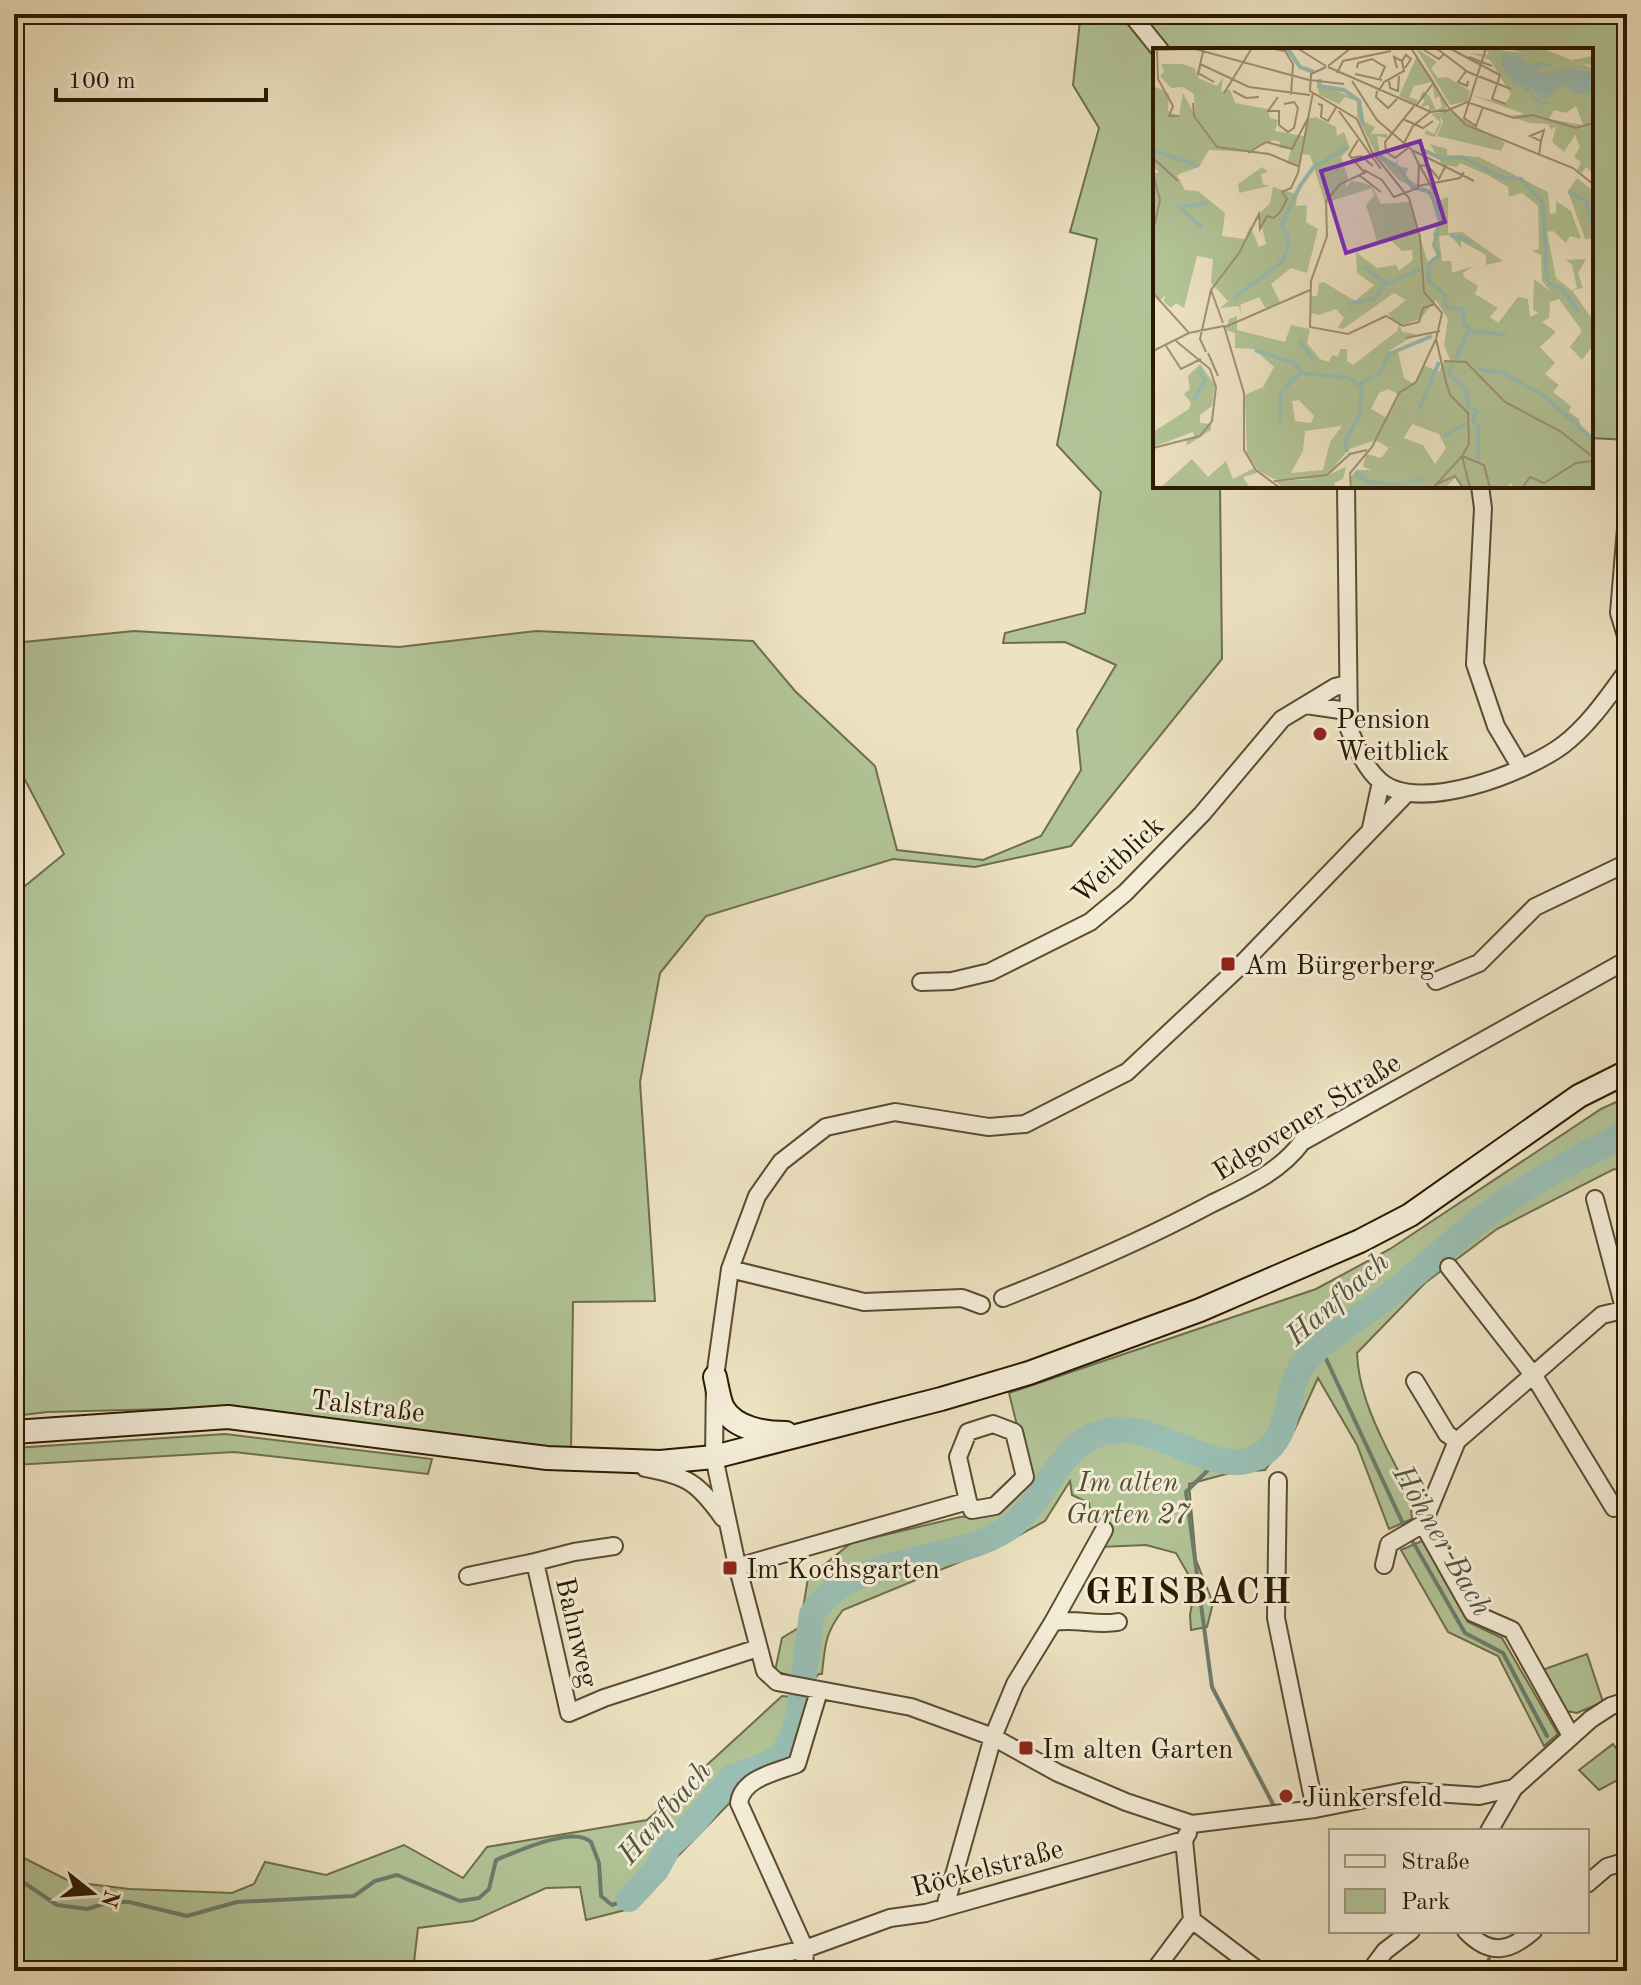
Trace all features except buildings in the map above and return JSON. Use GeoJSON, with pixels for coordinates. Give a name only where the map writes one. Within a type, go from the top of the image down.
{"type":"FeatureCollection","features":[{"type":"Feature","properties":{"kind":"main road","name":"Talstraße"},"geometry":{"type":"LineString","coordinates":[[14,1432],[228,1417],[547,1458],[660,1462],[714,1457],[1029,1373],[1200,1310],[1360,1241],[1410,1215],[1579,1096],[1627,1072]]}},
{"type":"Feature","properties":{"kind":"main road"},"geometry":{"type":"LineString","coordinates":[[715,1377],[724,1409],[741,1425],[770,1433],[807,1433]]}},
{"type":"Feature","properties":{"kind":"street"},"geometry":{"type":"LineString","coordinates":[[1131,14],[1158,48]]}},
{"type":"Feature","properties":{"kind":"street"},"geometry":{"type":"LineString","coordinates":[[1346,488],[1349,729],[1366,764],[1381,782],[1407,793],[1449,792],[1521,768],[1563,744],[1601,706],[1627,671]]}},
{"type":"Feature","properties":{"kind":"street"},"geometry":{"type":"LineString","coordinates":[[1480,488],[1483,508],[1475,664],[1496,726],[1521,768]]}},
{"type":"Feature","properties":{"kind":"street"},"geometry":{"type":"LineString","coordinates":[[1627,516],[1619,613],[1627,639]]}},
{"type":"Feature","properties":{"kind":"street","name":"Weitblick"},"geometry":{"type":"LineString","coordinates":[[921,982],[952,981],[990,972],[1090,922],[1125,893],[1202,814],[1282,719],[1335,687],[1347,684]]}},
{"type":"Feature","properties":{"kind":"street"},"geometry":{"type":"LineString","coordinates":[[1306,705],[1347,711]]}},
{"type":"Feature","properties":{"kind":"street"},"geometry":{"type":"LineString","coordinates":[[1371,830],[1381,782]]}},
{"type":"Feature","properties":{"kind":"street"},"geometry":{"type":"LineString","coordinates":[[1407,793],[1235,971],[1127,1072],[1025,1124],[989,1127],[895,1112],[826,1127],[781,1162],[757,1196],[730,1269],[715,1377],[714,1457],[758,1648],[765,1671],[777,1682],[911,1707],[993,1737],[1058,1773],[1126,1802],[1192,1824],[1315,1809],[1405,1791],[1479,1796],[1514,1788]]}},
{"type":"Feature","properties":{"kind":"street"},"geometry":{"type":"LineString","coordinates":[[1436,981],[1479,963],[1535,907],[1627,863]]}},
{"type":"Feature","properties":{"kind":"street","name":"Edgovener Straße"},"geometry":{"type":"LineString","coordinates":[[1003,1298],[1106,1256],[1239,1190],[1288,1160],[1302,1142],[1627,960]]}},
{"type":"Feature","properties":{"kind":"street"},"geometry":{"type":"LineString","coordinates":[[1384,1565],[1389,1544],[1419,1527],[1457,1441],[1602,1315],[1626,1308],[1595,1199]]}},
{"type":"Feature","properties":{"kind":"street"},"geometry":{"type":"LineString","coordinates":[[1449,1267],[1534,1376],[1614,1508]]}},
{"type":"Feature","properties":{"kind":"street"},"geometry":{"type":"LineString","coordinates":[[730,1269],[864,1302],[962,1298],[981,1305]]}},
{"type":"Feature","properties":{"kind":"street"},"geometry":{"type":"LineString","coordinates":[[1415,1381],[1447,1434],[1457,1441]]}},
{"type":"Feature","properties":{"kind":"street"},"geometry":{"type":"LineString","coordinates":[[993,1424],[1014,1432],[1025,1477],[995,1506],[972,1510],[968,1501],[958,1457],[968,1432],[993,1424]]}},
{"type":"Feature","properties":{"kind":"street"},"geometry":{"type":"LineString","coordinates":[[605,1461],[689,1480],[703,1490],[728,1526]]}},
{"type":"Feature","properties":{"kind":"street"},"geometry":{"type":"LineString","coordinates":[[1278,1481],[1276,1618],[1315,1809]]}},
{"type":"Feature","properties":{"kind":"street"},"geometry":{"type":"LineString","coordinates":[[737,1567],[968,1501]]}},
{"type":"Feature","properties":{"kind":"street"},"geometry":{"type":"LineString","coordinates":[[1419,1527],[1473,1613],[1512,1630],[1570,1734]]}},
{"type":"Feature","properties":{"kind":"street"},"geometry":{"type":"LineString","coordinates":[[945,1907],[993,1737],[1015,1684],[1104,1530]]}},
{"type":"Feature","properties":{"kind":"street","name":"Bahnweg"},"geometry":{"type":"LineString","coordinates":[[468,1576],[614,1546]]}},
{"type":"Feature","properties":{"kind":"street","name":"Bahnweg"},"geometry":{"type":"LineString","coordinates":[[535,1562],[569,1713],[604,1698],[758,1648]]}},
{"type":"Feature","properties":{"kind":"street"},"geometry":{"type":"LineString","coordinates":[[1053,1622],[1070,1619],[1104,1625],[1118,1622]]}},
{"type":"Feature","properties":{"kind":"street"},"geometry":{"type":"LineString","coordinates":[[804,1971],[805,1949],[739,1803],[740,1794],[747,1784],[797,1764],[814,1690]]}},
{"type":"Feature","properties":{"kind":"street"},"geometry":{"type":"LineString","coordinates":[[1490,1829],[1514,1788],[1570,1734],[1611,1706],[1627,1701]]}},
{"type":"Feature","properties":{"kind":"street"},"geometry":{"type":"LineString","coordinates":[[1154,1971],[1192,1920],[1184,1840],[1192,1824]]}},
{"type":"Feature","properties":{"kind":"street","name":"Röckelstraße"},"geometry":{"type":"LineString","coordinates":[[704,1971],[805,1949],[890,1918],[926,1913],[1184,1840]]}},
{"type":"Feature","properties":{"kind":"street"},"geometry":{"type":"LineString","coordinates":[[1589,1882],[1607,1867],[1627,1861]]}},
{"type":"Feature","properties":{"kind":"street"},"geometry":{"type":"LineString","coordinates":[[1192,1920],[1259,1971]]}},
{"type":"Feature","properties":{"kind":"street"},"geometry":{"type":"LineString","coordinates":[[1370,1971],[1385,1951],[1408,1933]]}},
{"type":"Feature","properties":{"kind":"street"},"geometry":{"type":"LineString","coordinates":[[1468,1933],[1475,1941],[1496,1950],[1516,1946],[1531,1933]]}},
{"type":"Feature","properties":{"kind":"green space"},"geometry":{"type":"Polygon","coordinates":[[[1077,14],[1627,14],[1627,440],[1593,438],[1593,48],[1153,48],[1153,488],[1220,488],[1222,659],[1071,846],[975,867],[893,859],[706,916],[660,973],[640,1082],[655,1301],[573,1302],[571,1450],[244,1407],[47,1412],[14,1416],[14,895],[64,854],[14,759],[14,643],[134,631],[399,647],[536,631],[753,641],[795,691],[875,766],[897,850],[983,860],[1041,836],[1081,770],[1077,730],[1116,665],[1065,642],[1003,643],[1005,633],[1085,613],[1101,492],[1057,445],[1097,239],[1070,232],[1099,128],[1073,85],[1080,21],[1077,14]]]}},
{"type":"Feature","properties":{"kind":"green space","name":"Im alten Garten 27"},"geometry":{"type":"Polygon","coordinates":[[[1627,1097],[1627,1173],[1614,1169],[1497,1229],[1425,1283],[1357,1353],[1367,1402],[1381,1438],[1404,1482],[1412,1519],[1389,1529],[1357,1445],[1318,1378],[1294,1431],[1265,1470],[1230,1473],[1189,1484],[1196,1560],[1213,1603],[1207,1627],[1191,1630],[1195,1586],[1176,1553],[1146,1545],[1100,1547],[1104,1530],[1092,1519],[1089,1503],[1072,1495],[1070,1481],[1045,1521],[1003,1544],[843,1610],[827,1640],[822,1674],[811,1682],[775,1671],[782,1638],[800,1627],[808,1578],[851,1543],[960,1517],[994,1514],[1031,1482],[1009,1393],[1316,1289],[1390,1249],[1601,1109],[1627,1097]]]}},
{"type":"Feature","properties":{"kind":"green space"},"geometry":{"type":"Polygon","coordinates":[[[225,1434],[432,1459],[428,1474],[234,1452],[14,1465],[14,1448],[225,1434]]]}},
{"type":"Feature","properties":{"kind":"green space"},"geometry":{"type":"Polygon","coordinates":[[[1424,1540],[1468,1622],[1502,1638],[1558,1734],[1544,1746],[1498,1656],[1448,1632],[1401,1550],[1424,1540]]]}},
{"type":"Feature","properties":{"kind":"green space"},"geometry":{"type":"Polygon","coordinates":[[[1587,1654],[1603,1702],[1577,1713],[1566,1711],[1542,1670],[1587,1654]]]}},
{"type":"Feature","properties":{"kind":"green space"},"geometry":{"type":"Polygon","coordinates":[[[782,1696],[805,1698],[795,1748],[753,1779],[675,1859],[637,1907],[586,1920],[580,1887],[546,1888],[473,1921],[418,1928],[413,1971],[14,1971],[14,1847],[18,1855],[71,1882],[130,1889],[232,1893],[254,1884],[265,1862],[326,1875],[404,1845],[463,1878],[487,1847],[647,1820],[782,1696]]]}},
{"type":"Feature","properties":{"kind":"green space"},"geometry":{"type":"Polygon","coordinates":[[[1613,1744],[1625,1760],[1627,1753],[1627,1775],[1599,1790],[1579,1770],[1613,1744]]]}},
{"type":"Feature","properties":{"kind":"waterway","name":"Hanfbach"},"geometry":{"type":"LineString","coordinates":[[629,1899],[656,1870],[669,1846],[691,1826],[732,1777],[766,1765],[783,1755],[798,1717],[812,1614],[829,1594],[851,1580],[876,1570],[959,1549],[1007,1529],[1033,1503],[1066,1457],[1095,1435],[1115,1430],[1132,1431],[1222,1461],[1239,1462],[1255,1458],[1276,1440],[1297,1376],[1303,1364],[1320,1347],[1496,1208],[1543,1178],[1627,1133]]}},
{"type":"Feature","properties":{"kind":"waterway","name":"Höhner Bach"},"geometry":{"type":"LineString","coordinates":[[1321,1348],[1405,1528]]}},
{"type":"Feature","properties":{"kind":"waterway","name":"Höhner Bach"},"geometry":{"type":"LineString","coordinates":[[1219,1459],[1186,1492],[1212,1687],[1274,1806]]}},
{"type":"Feature","properties":{"kind":"waterway","name":"Höhner Bach"},"geometry":{"type":"LineString","coordinates":[[1409,1535],[1465,1633],[1503,1653],[1547,1736]]}},
{"type":"Feature","properties":{"kind":"waterway","name":"Hanfbach"},"geometry":{"type":"LineString","coordinates":[[14,1876],[57,1905],[87,1909],[110,1902],[129,1902],[187,1916],[237,1902],[354,1896],[375,1881],[397,1875],[460,1901],[479,1898],[489,1889],[496,1860],[530,1846],[571,1837],[591,1842],[599,1863],[601,1896],[612,1905],[629,1899]]}},
{"type":"Feature","properties":{"kind":"waterway","name":"Höhner Bach"},"geometry":{"type":"LineString","coordinates":[[1484,1971],[1489,1959]]}},
{"type":"Feature","properties":{"kind":"place","name":"Pension Weitblick"},"geometry":{"type":"Point","coordinates":[1320,734]}},
{"type":"Feature","properties":{"kind":"place","name":"Am Bürgerberg"},"geometry":{"type":"Point","coordinates":[1228,964]}},
{"type":"Feature","properties":{"kind":"place","name":"Im Kochsgarten"},"geometry":{"type":"Point","coordinates":[730,1568]}},
{"type":"Feature","properties":{"kind":"place","name":"Im alten Garten"},"geometry":{"type":"Point","coordinates":[1026,1748]}},
{"type":"Feature","properties":{"kind":"place","name":"Jünkersfeld"},"geometry":{"type":"Point","coordinates":[1286,1796]}},
{"type":"Feature","properties":{"kind":"district","name":"GEISBACH"},"geometry":{"type":"Point","coordinates":[1189,1590]}}]}
